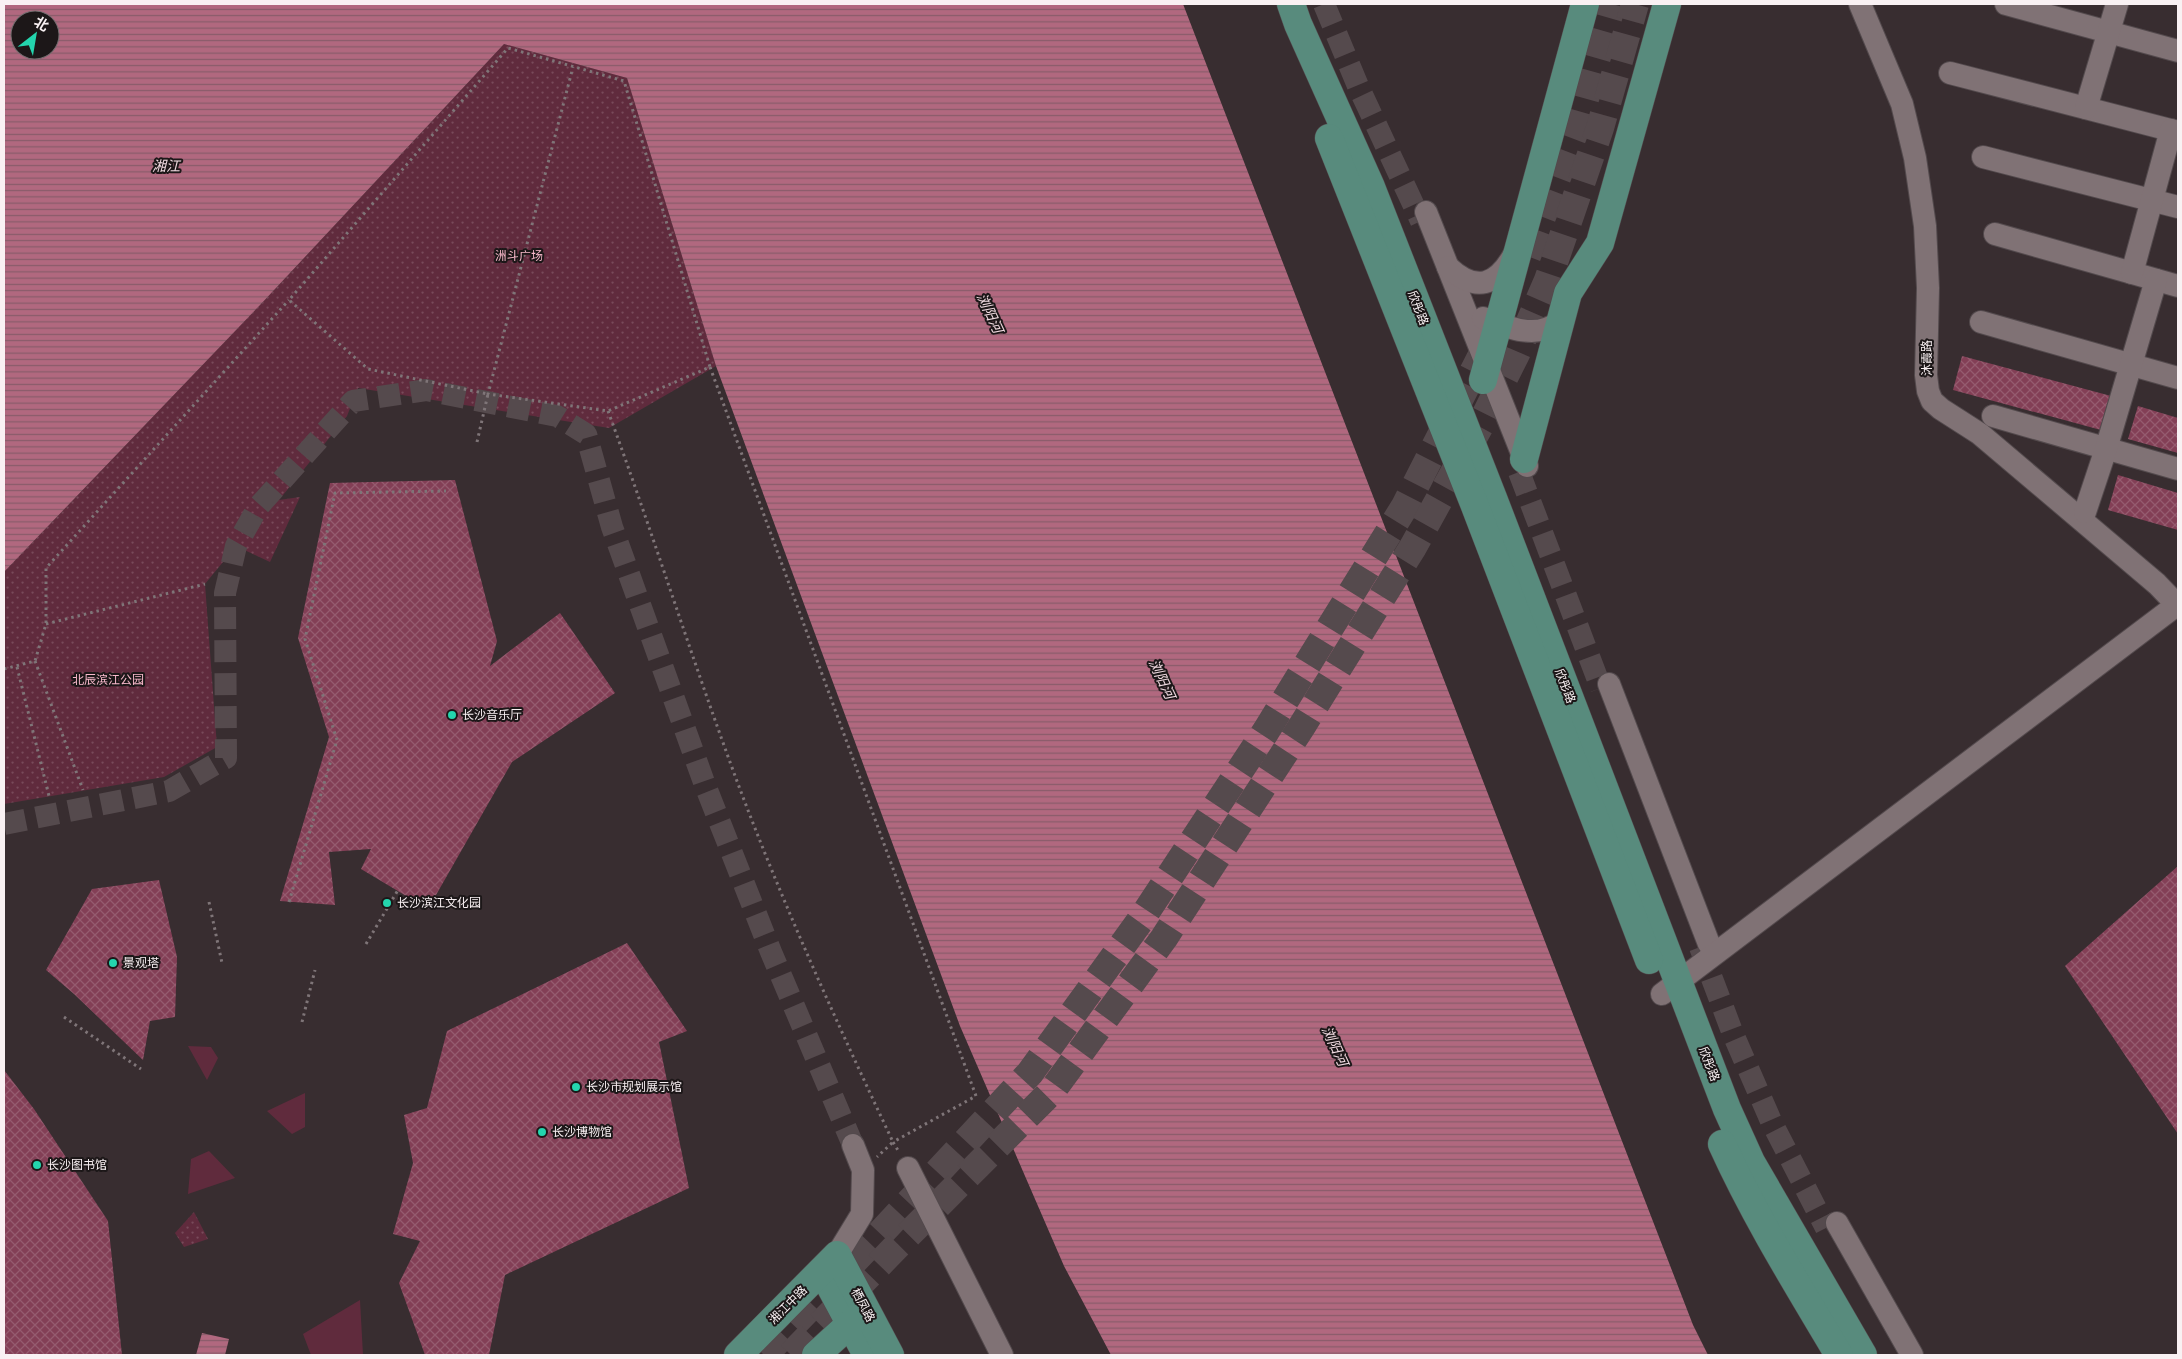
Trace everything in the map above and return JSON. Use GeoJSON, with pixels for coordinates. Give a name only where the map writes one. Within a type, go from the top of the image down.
{"type":"FeatureCollection","features":[{"type":"Feature","properties":{"kind":"main road","name":"欣彤路"},"geometry":{"type":"LineString","coordinates":[[1271,4],[1366,227],[1672,993],[1751,1162],[1863,1355]]}},
{"type":"Feature","properties":{"kind":"main road","name":"欣彤路"},"geometry":{"type":"LineString","coordinates":[[1291,4],[1298,24],[1332,97],[1378,205],[1489,488],[1672,993],[1710,1116],[1734,1170],[1795,1281],[1839,1355]]}},
{"type":"Feature","properties":{"kind":"main road"},"geometry":{"type":"LineString","coordinates":[[1485,373],[1586,4]]}},
{"type":"Feature","properties":{"kind":"main road"},"geometry":{"type":"LineString","coordinates":[[1524,467],[1568,293],[1600,244],[1667,4]]}},
{"type":"Feature","properties":{"kind":"main road","name":"栖凤路"},"geometry":{"type":"LineString","coordinates":[[830,1263],[858,1317],[890,1355]]}},
{"type":"Feature","properties":{"kind":"main road","name":"湘江中路"},"geometry":{"type":"LineString","coordinates":[[738,1355],[830,1263]]}},
{"type":"Feature","properties":{"kind":"main road"},"geometry":{"type":"LineString","coordinates":[[816,1355],[858,1317]]}},
{"type":"Feature","properties":{"kind":"main road","name":"栖凤路"},"geometry":{"type":"LineString","coordinates":[[858,1317],[867,1355]]}},
{"type":"Feature","properties":{"kind":"street","name":"沐霞路"},"geometry":{"type":"LineString","coordinates":[[1860,4],[1902,104],[1915,158],[1925,226],[1928,288],[1926,375],[1932,401],[1949,415],[1980,434],[2157,584],[2178,606]]}},
{"type":"Feature","properties":{"kind":"street","name":"沐霞路"},"geometry":{"type":"LineString","coordinates":[[1871,4],[1909,99],[1923,154],[1935,221],[1939,288],[1932,355],[1932,376],[1935,389],[1942,399],[1985,428],[2085,512],[2178,606]]}},
{"type":"Feature","properties":{"kind":"street"},"geometry":{"type":"LineString","coordinates":[[2006,4],[2178,51]]}},
{"type":"Feature","properties":{"kind":"street"},"geometry":{"type":"LineString","coordinates":[[2086,108],[2117,4]]}},
{"type":"Feature","properties":{"kind":"street"},"geometry":{"type":"LineString","coordinates":[[1950,74],[2174,131],[2152,200],[2132,273]]}},
{"type":"Feature","properties":{"kind":"street"},"geometry":{"type":"LineString","coordinates":[[1983,157],[2178,207]]}},
{"type":"Feature","properties":{"kind":"street"},"geometry":{"type":"LineString","coordinates":[[1424,216],[1524,467]]}},
{"type":"Feature","properties":{"kind":"street"},"geometry":{"type":"LineString","coordinates":[[1995,234],[2178,286]]}},
{"type":"Feature","properties":{"kind":"street"},"geometry":{"type":"LineString","coordinates":[[1446,273],[1458,276],[1471,283],[1481,284],[1493,280],[1502,271],[1521,241]]}},
{"type":"Feature","properties":{"kind":"street"},"geometry":{"type":"LineString","coordinates":[[1446,273],[1463,304],[1485,373]]}},
{"type":"Feature","properties":{"kind":"street"},"geometry":{"type":"LineString","coordinates":[[2085,512],[2106,449],[2156,280]]}},
{"type":"Feature","properties":{"kind":"street"},"geometry":{"type":"LineString","coordinates":[[1463,304],[1477,315],[1499,324],[1522,330],[1544,332],[1560,321]]}},
{"type":"Feature","properties":{"kind":"street"},"geometry":{"type":"LineString","coordinates":[[1981,322],[2178,378]]}},
{"type":"Feature","properties":{"kind":"street"},"geometry":{"type":"LineString","coordinates":[[1993,416],[2178,469]]}},
{"type":"Feature","properties":{"kind":"street"},"geometry":{"type":"LineString","coordinates":[[1672,993],[2178,606]]}},
{"type":"Feature","properties":{"kind":"street"},"geometry":{"type":"LineString","coordinates":[[1605,686],[1704,946]]}},
{"type":"Feature","properties":{"kind":"street"},"geometry":{"type":"LineString","coordinates":[[830,1263],[862,1214],[863,1170],[853,1145]]}},
{"type":"Feature","properties":{"kind":"street"},"geometry":{"type":"LineString","coordinates":[[908,1168],[1002,1355]]}},
{"type":"Feature","properties":{"kind":"street"},"geometry":{"type":"LineString","coordinates":[[1899,1355],[1831,1226],[1912,1355]]}},
{"type":"Feature","properties":{"kind":"path"},"geometry":{"type":"LineString","coordinates":[[83,790],[35,661],[46,624],[46,568],[289,300],[508,48],[624,81],[710,367],[976,1096],[893,1142],[863,1170]]}},
{"type":"Feature","properties":{"kind":"path"},"geometry":{"type":"LineString","coordinates":[[477,442],[573,66]]}},
{"type":"Feature","properties":{"kind":"path"},"geometry":{"type":"LineString","coordinates":[[289,300],[368,369],[488,394],[608,411],[710,367]]}},
{"type":"Feature","properties":{"kind":"path"},"geometry":{"type":"LineString","coordinates":[[608,411],[646,515],[734,773],[846,1042],[893,1142],[908,1168]]}},
{"type":"Feature","properties":{"kind":"path"},"geometry":{"type":"LineString","coordinates":[[288,902],[336,740],[305,639],[335,493],[446,492]]}},
{"type":"Feature","properties":{"kind":"path"},"geometry":{"type":"LineString","coordinates":[[46,624],[204,584]]}},
{"type":"Feature","properties":{"kind":"path"},"geometry":{"type":"LineString","coordinates":[[4,669],[35,661]]}},
{"type":"Feature","properties":{"kind":"path"},"geometry":{"type":"LineString","coordinates":[[17,666],[49,796]]}},
{"type":"Feature","properties":{"kind":"path"},"geometry":{"type":"LineString","coordinates":[[366,944],[398,890]]}},
{"type":"Feature","properties":{"kind":"path"},"geometry":{"type":"LineString","coordinates":[[209,902],[222,963]]}},
{"type":"Feature","properties":{"kind":"path"},"geometry":{"type":"LineString","coordinates":[[302,1022],[315,970]]}},
{"type":"Feature","properties":{"kind":"path"},"geometry":{"type":"LineString","coordinates":[[64,1017],[141,1069]]}},
{"type":"Feature","properties":{"kind":"green space"},"geometry":{"type":"Polygon","coordinates":[[[504,44],[627,78],[716,366],[609,428],[358,388],[347,416],[279,500],[300,497],[270,562],[236,546],[205,584],[217,747],[164,777],[4,804],[4,572],[261,304],[504,44]]]}},
{"type":"Feature","properties":{"kind":"green space"},"geometry":{"type":"Polygon","coordinates":[[[188,1046],[211,1047],[218,1058],[207,1080],[188,1046]]]}},
{"type":"Feature","properties":{"kind":"green space"},"geometry":{"type":"Polygon","coordinates":[[[305,1093],[305,1127],[292,1134],[267,1111],[305,1093]]]}},
{"type":"Feature","properties":{"kind":"green space"},"geometry":{"type":"Polygon","coordinates":[[[209,1151],[235,1178],[188,1194],[191,1159],[209,1151]]]}},
{"type":"Feature","properties":{"kind":"green space"},"geometry":{"type":"Polygon","coordinates":[[[194,1212],[208,1239],[184,1247],[175,1233],[194,1212]]]}},
{"type":"Feature","properties":{"kind":"green space"},"geometry":{"type":"Polygon","coordinates":[[[360,1300],[363,1355],[311,1355],[303,1334],[360,1300]]]}},
{"type":"Feature","properties":{"kind":"water"},"geometry":{"type":"Polygon","coordinates":[[[4,4],[1183,4],[1693,1325],[1708,1355],[1111,1355],[1064,1266],[960,1026],[716,366],[627,78],[504,44],[261,304],[4,572],[4,4]]]}},
{"type":"Feature","properties":{"kind":"water"},"geometry":{"type":"Polygon","coordinates":[[[202,1333],[229,1339],[225,1355],[196,1355],[202,1333]]]}},
{"type":"Feature","properties":{"kind":"building"},"geometry":{"type":"Polygon","coordinates":[[[1962,356],[2111,396],[2101,430],[1953,390],[1962,356]]]}},
{"type":"Feature","properties":{"kind":"building"},"geometry":{"type":"Polygon","coordinates":[[[2138,406],[2178,418],[2178,453],[2128,439],[2138,406]]]}},
{"type":"Feature","properties":{"kind":"building"},"geometry":{"type":"Polygon","coordinates":[[[2118,475],[2178,493],[2178,530],[2108,510],[2118,475]]]}},
{"type":"Feature","properties":{"kind":"building","name":"长沙音乐厅"},"geometry":{"type":"Polygon","coordinates":[[[455,480],[497,641],[490,666],[560,613],[615,693],[512,762],[428,909],[361,869],[371,849],[329,852],[335,905],[280,901],[329,737],[298,638],[330,483],[455,480]]]}},
{"type":"Feature","properties":{"kind":"building"},"geometry":{"type":"Polygon","coordinates":[[[2178,866],[2178,1134],[2065,966],[2178,866]]]}},
{"type":"Feature","properties":{"kind":"building","name":"景观塔"},"geometry":{"type":"Polygon","coordinates":[[[159,880],[177,957],[175,1017],[150,1021],[143,1060],[46,970],[92,889],[159,880]]]}},
{"type":"Feature","properties":{"kind":"building","name":"长沙博物馆"},"geometry":{"type":"Polygon","coordinates":[[[627,943],[687,1031],[659,1042],[689,1188],[505,1275],[489,1355],[425,1355],[399,1283],[420,1241],[393,1234],[413,1163],[404,1115],[427,1108],[447,1031],[627,943]]]}},
{"type":"Feature","properties":{"kind":"building","name":"长沙图书馆"},"geometry":{"type":"Polygon","coordinates":[[[4,1070],[34,1109],[108,1221],[122,1355],[4,1355],[4,1070]]]}},
{"type":"Feature","properties":{"kind":"tunnel"},"geometry":{"type":"LineString","coordinates":[[1324,4],[1358,86],[1421,221]]}},
{"type":"Feature","properties":{"kind":"tunnel"},"geometry":{"type":"LineString","coordinates":[[1527,256],[1579,120],[1612,4]]}},
{"type":"Feature","properties":{"kind":"tunnel"},"geometry":{"type":"LineString","coordinates":[[791,1355],[1052,1091],[1164,938],[1302,726],[1413,547],[1482,422],[1516,354],[1548,280],[1600,128],[1635,4]]}},
{"type":"Feature","properties":{"kind":"tunnel"},"geometry":{"type":"LineString","coordinates":[[764,1355],[1030,1073],[1140,921],[1266,731],[1405,506],[1486,347]]}},
{"type":"Feature","properties":{"kind":"tunnel"},"geometry":{"type":"LineString","coordinates":[[4,824],[169,791],[226,758],[225,593],[236,546],[258,507],[353,401],[426,390],[557,416],[586,434],[612,527],[705,785],[771,952],[853,1145]]}},
{"type":"Feature","properties":{"kind":"tunnel"},"geometry":{"type":"LineString","coordinates":[[1519,472],[1601,688]]}},
{"type":"Feature","properties":{"kind":"tunnel"},"geometry":{"type":"LineString","coordinates":[[1700,947],[1733,1034],[1771,1121],[1826,1228]]}},
{"type":"Feature","properties":{"kind":"place","name":"长沙音乐厅"},"geometry":{"type":"Point","coordinates":[452,715]}},
{"type":"Feature","properties":{"kind":"place","name":"长沙滨江文化园"},"geometry":{"type":"Point","coordinates":[387,903]}},
{"type":"Feature","properties":{"kind":"place","name":"景观塔"},"geometry":{"type":"Point","coordinates":[113,963]}},
{"type":"Feature","properties":{"kind":"place","name":"长沙市规划展示馆"},"geometry":{"type":"Point","coordinates":[576,1087]}},
{"type":"Feature","properties":{"kind":"place","name":"长沙博物馆"},"geometry":{"type":"Point","coordinates":[542,1132]}},
{"type":"Feature","properties":{"kind":"place","name":"长沙图书馆"},"geometry":{"type":"Point","coordinates":[37,1165]}},
{"type":"Feature","properties":{"kind":"water label","name":"湘江"},"geometry":{"type":"Point","coordinates":[166,166]}},
{"type":"Feature","properties":{"kind":"water label","name":"浏阳河"},"geometry":{"type":"Point","coordinates":[990,313]}},
{"type":"Feature","properties":{"kind":"water label","name":"浏阳河"},"geometry":{"type":"Point","coordinates":[1162,679]}},
{"type":"Feature","properties":{"kind":"water label","name":"浏阳河"},"geometry":{"type":"Point","coordinates":[1335,1046]}},
{"type":"Feature","properties":{"kind":"park label","name":"洲斗广场"},"geometry":{"type":"Point","coordinates":[519,256]}},
{"type":"Feature","properties":{"kind":"park label","name":"北辰滨江公园"},"geometry":{"type":"Point","coordinates":[108,680]}}]}
